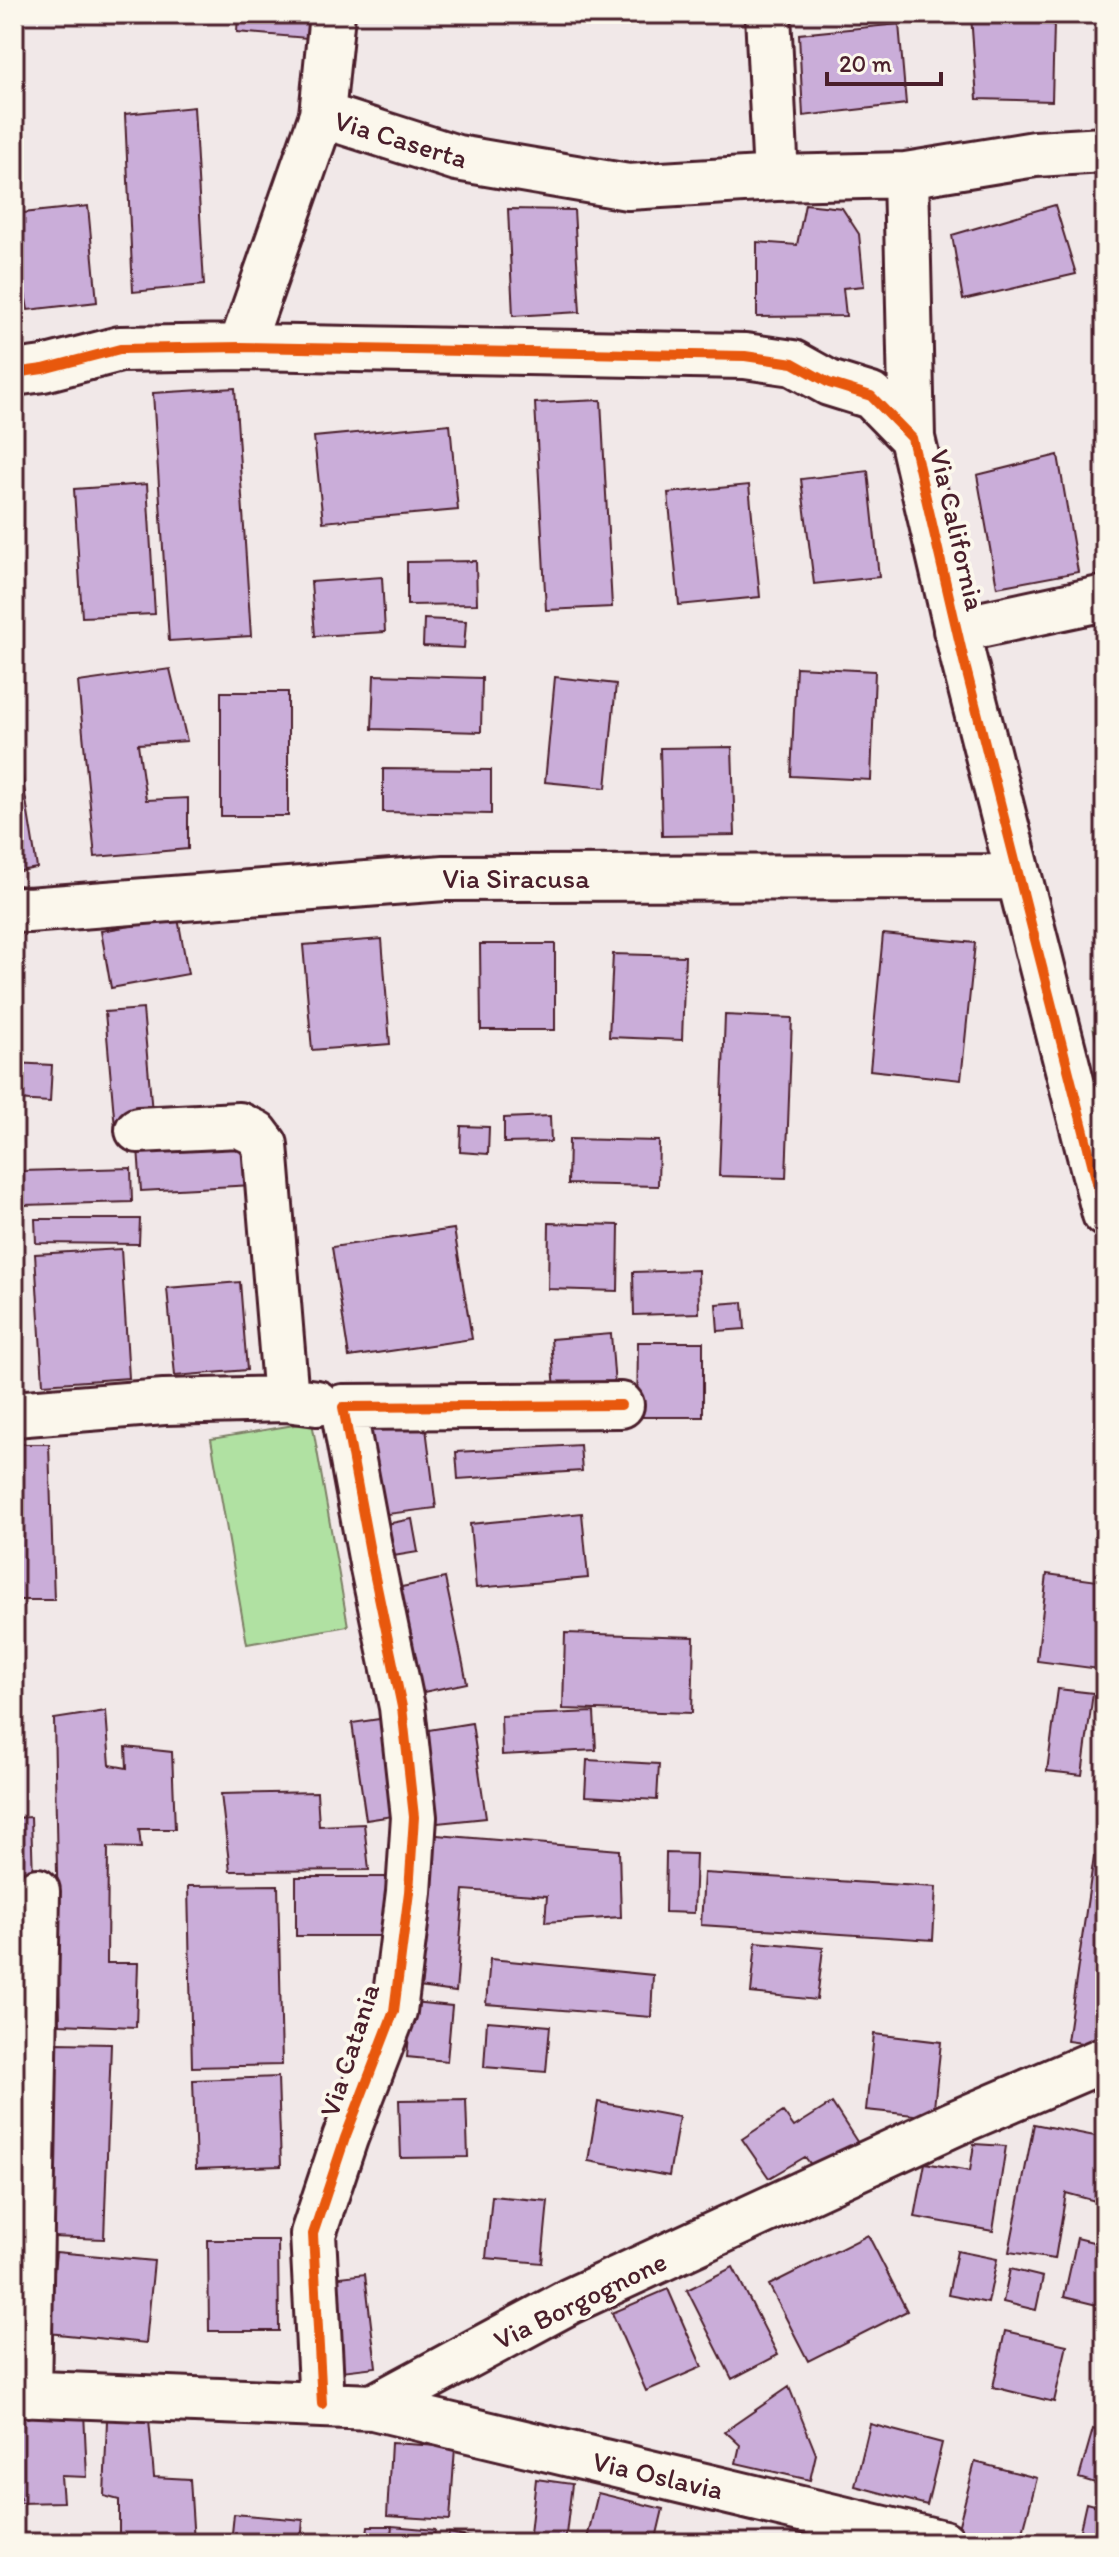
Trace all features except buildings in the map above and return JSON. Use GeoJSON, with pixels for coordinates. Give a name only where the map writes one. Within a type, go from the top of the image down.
{"type":"FeatureCollection","features":[{"type":"Feature","properties":{"kind":"street"},"geometry":{"type":"LineString","coordinates":[[322,115],[332,14]]}},
{"type":"Feature","properties":{"kind":"street"},"geometry":{"type":"LineString","coordinates":[[768,14],[776,178]]}},
{"type":"Feature","properties":{"kind":"street","name":"Via Caserta"},"geometry":{"type":"LineString","coordinates":[[241,347],[322,115],[457,158],[628,187],[776,178],[906,175],[1035,154],[1105,150]]}},
{"type":"Feature","properties":{"kind":"street"},"geometry":{"type":"LineString","coordinates":[[906,175],[912,438]]}},
{"type":"Feature","properties":{"kind":"street"},"geometry":{"type":"LineString","coordinates":[[14,373],[43,369],[120,349],[241,347]]}},
{"type":"Feature","properties":{"kind":"street","name":"Via California"},"geometry":{"type":"LineString","coordinates":[[241,347],[745,356],[793,363],[829,383],[871,396],[912,438],[956,630],[1105,1214]]}},
{"type":"Feature","properties":{"kind":"street"},"geometry":{"type":"LineString","coordinates":[[956,630],[1105,598]]}},
{"type":"Feature","properties":{"kind":"street","name":"Via Siracusa"},"geometry":{"type":"LineString","coordinates":[[14,909],[444,878],[1019,877]]}},
{"type":"Feature","properties":{"kind":"street"},"geometry":{"type":"LineString","coordinates":[[138,1130],[239,1125],[256,1133],[265,1145],[286,1399]]}},
{"type":"Feature","properties":{"kind":"street"},"geometry":{"type":"LineString","coordinates":[[14,1414],[164,1402],[286,1399],[343,1407],[621,1405]]}},
{"type":"Feature","properties":{"kind":"street","name":"Via Catania"},"geometry":{"type":"LineString","coordinates":[[322,2404],[313,2234],[345,2138],[394,2011],[409,1892],[414,1817],[402,1707],[343,1407]]}},
{"type":"Feature","properties":{"kind":"street"},"geometry":{"type":"LineString","coordinates":[[37,1891],[21,2394],[373,2407]]}},
{"type":"Feature","properties":{"kind":"street","name":"Via Borgognone"},"geometry":{"type":"LineString","coordinates":[[373,2407],[570,2301],[953,2124],[1105,2059]]}},
{"type":"Feature","properties":{"kind":"street","name":"Via Oslavia"},"geometry":{"type":"LineString","coordinates":[[373,2407],[943,2543]]}},
{"type":"Feature","properties":{"kind":"green space"},"geometry":{"type":"Polygon","coordinates":[[[1105,1021],[1105,1073],[1093,1026],[1105,1021]]]}},
{"type":"Feature","properties":{"kind":"green space"},"geometry":{"type":"Polygon","coordinates":[[[312,1422],[348,1626],[247,1644],[211,1439],[312,1422]]]}},
{"type":"Feature","properties":{"kind":"cycle path"},"geometry":{"type":"LineString","coordinates":[[14,373],[43,369],[120,349],[241,347],[745,356],[793,363],[829,383],[871,396],[912,438],[964,661],[1105,1214]]}},
{"type":"Feature","properties":{"kind":"cycle path"},"geometry":{"type":"LineString","coordinates":[[322,2404],[313,2234],[345,2138],[394,2011],[409,1892],[414,1817],[402,1707],[343,1407],[621,1405]]}}]}
